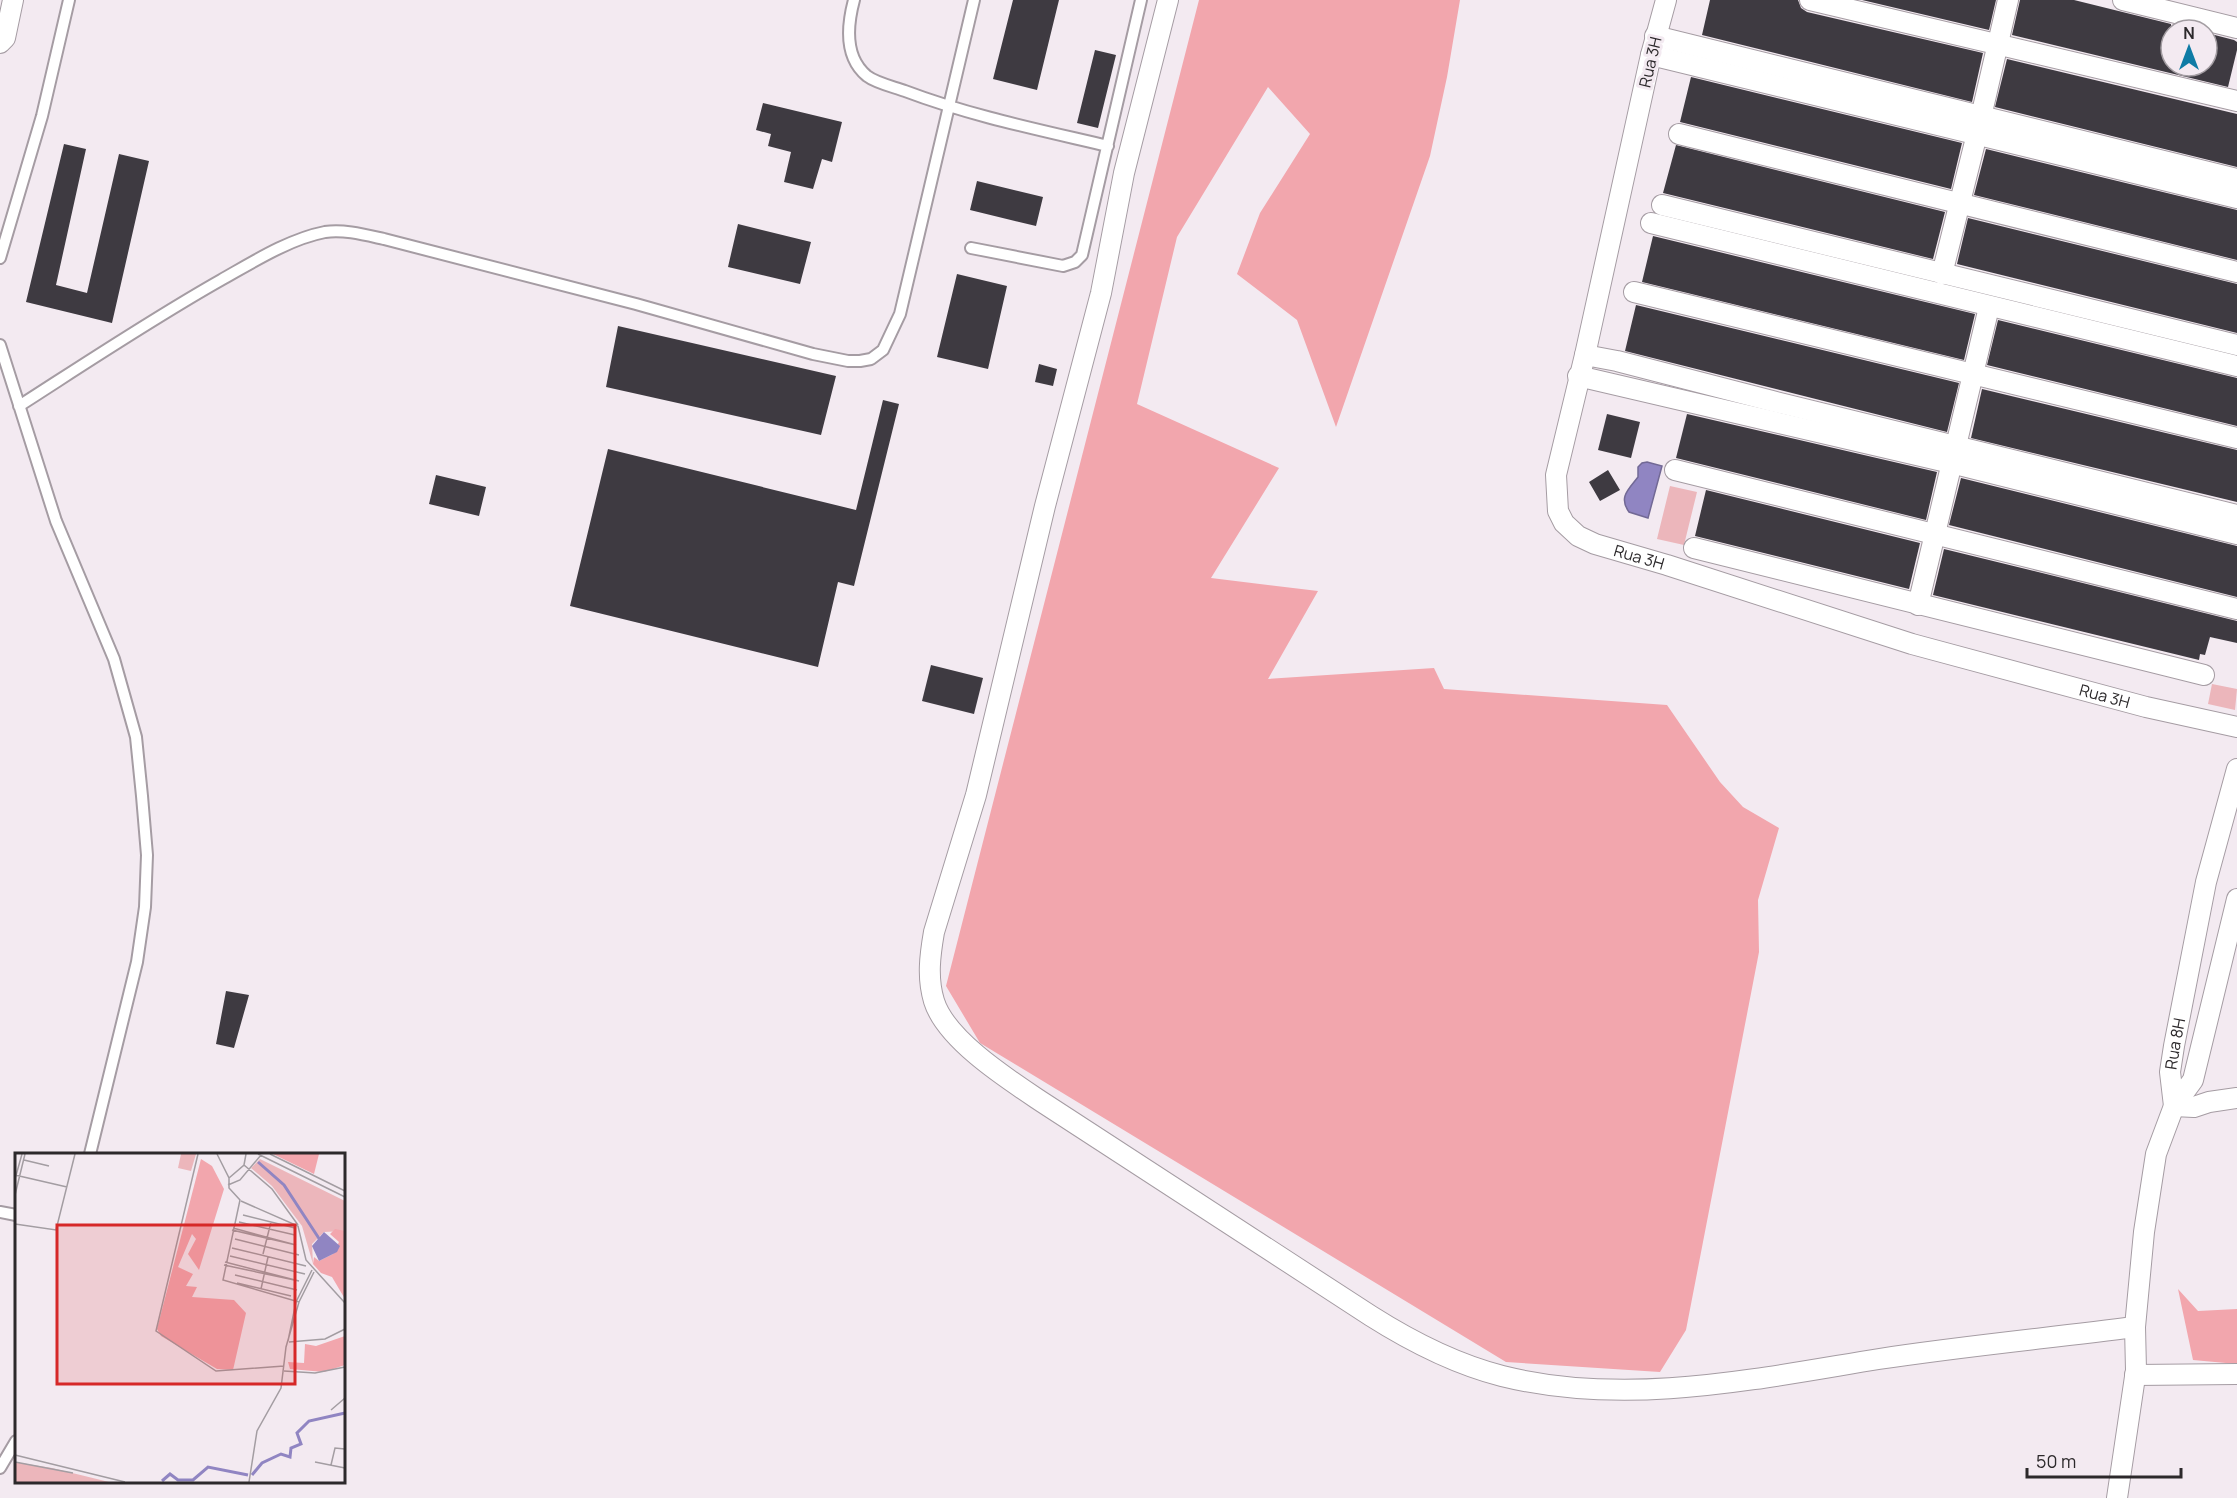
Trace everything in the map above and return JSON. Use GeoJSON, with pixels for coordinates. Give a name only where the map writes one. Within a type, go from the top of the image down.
{"type":"FeatureCollection","features":[{"type":"Feature","properties":{"kind":"street"},"geometry":{"type":"LineString","coordinates":[[0,43],[5,38],[13,0]]}},
{"type":"Feature","properties":{"kind":"street"},"geometry":{"type":"LineString","coordinates":[[1168,0],[1124,173],[1101,293],[1045,506],[976,795],[934,932],[930,954],[931,987],[935,1004],[945,1020],[989,1065],[1033,1096],[1406,1338],[1451,1359],[1502,1376],[1538,1383],[1599,1389],[1664,1389],[1719,1384],[1939,1350],[2135,1328]]}},
{"type":"Feature","properties":{"kind":"street","name":"Rua 3H"},"geometry":{"type":"LineString","coordinates":[[1666,0],[1653,45],[1585,355],[1578,376],[1556,475],[1558,511],[1564,523],[1578,536],[1595,544],[1912,644],[2146,706],[2237,727]]}},
{"type":"Feature","properties":{"kind":"street"},"geometry":{"type":"LineString","coordinates":[[1810,0],[2237,101]]}},
{"type":"Feature","properties":{"kind":"street"},"geometry":{"type":"LineString","coordinates":[[1942,274],[2008,0]]}},
{"type":"Feature","properties":{"kind":"street"},"geometry":{"type":"LineString","coordinates":[[2123,0],[2237,28]]}},
{"type":"Feature","properties":{"kind":"street"},"geometry":{"type":"LineString","coordinates":[[1653,45],[1979,125],[2237,180]]}},
{"type":"Feature","properties":{"kind":"street"},"geometry":{"type":"LineString","coordinates":[[1979,125],[2237,198]]}},
{"type":"Feature","properties":{"kind":"street"},"geometry":{"type":"LineString","coordinates":[[1679,134],[2237,272]]}},
{"type":"Feature","properties":{"kind":"street"},"geometry":{"type":"LineString","coordinates":[[1662,205],[2237,345]]}},
{"type":"Feature","properties":{"kind":"street"},"geometry":{"type":"LineString","coordinates":[[1652,223],[2237,366]]}},
{"type":"Feature","properties":{"kind":"street"},"geometry":{"type":"LineString","coordinates":[[1634,292],[2237,438]]}},
{"type":"Feature","properties":{"kind":"street"},"geometry":{"type":"LineString","coordinates":[[1917,605],[1989,306]]}},
{"type":"Feature","properties":{"kind":"street"},"geometry":{"type":"LineString","coordinates":[[1585,355],[1617,361],[1772,401],[2237,534]]}},
{"type":"Feature","properties":{"kind":"street"},"geometry":{"type":"LineString","coordinates":[[1578,376],[2237,514]]}},
{"type":"Feature","properties":{"kind":"street"},"geometry":{"type":"LineString","coordinates":[[1675,470],[1934,536],[2237,609]]}},
{"type":"Feature","properties":{"kind":"street"},"geometry":{"type":"LineString","coordinates":[[1694,548],[2204,675]]}},
{"type":"Feature","properties":{"kind":"street","name":"Rua 8H"},"geometry":{"type":"LineString","coordinates":[[2174,1106],[2170,1072],[2174,1046],[2206,882],[2237,770]]}},
{"type":"Feature","properties":{"kind":"street","name":"Rua 8H"},"geometry":{"type":"LineString","coordinates":[[2174,1106],[2193,1080],[2237,899]]}},
{"type":"Feature","properties":{"kind":"street"},"geometry":{"type":"LineString","coordinates":[[2117,1498],[2135,1375],[2135,1328],[2144,1232],[2156,1154],[2174,1106],[2194,1107],[2209,1102],[2237,1098]]}},
{"type":"Feature","properties":{"kind":"street"},"geometry":{"type":"LineString","coordinates":[[2135,1375],[2237,1374]]}},
{"type":"Feature","properties":{"kind":"lane"},"geometry":{"type":"LineString","coordinates":[[0,258],[42,116],[69,0]]}},
{"type":"Feature","properties":{"kind":"lane"},"geometry":{"type":"LineString","coordinates":[[854,0],[848,35],[851,56],[867,77],[949,108],[1108,146]]}},
{"type":"Feature","properties":{"kind":"lane"},"geometry":{"type":"LineString","coordinates":[[19,406],[183,302],[245,267],[308,236],[328,231],[384,239],[636,304],[813,354],[848,361],[871,359],[883,350],[900,314],[974,0]]}},
{"type":"Feature","properties":{"kind":"lane"},"geometry":{"type":"LineString","coordinates":[[971,248],[1063,266],[1075,262],[1082,255],[1141,0]]}},
{"type":"Feature","properties":{"kind":"lane"},"geometry":{"type":"LineString","coordinates":[[0,345],[56,521],[91,601],[117,670],[136,737],[147,855],[145,907],[137,962],[90,1153]]}},
{"type":"Feature","properties":{"kind":"lane"},"geometry":{"type":"LineString","coordinates":[[0,1212],[15,1215]]}},
{"type":"Feature","properties":{"kind":"lane"},"geometry":{"type":"LineString","coordinates":[[0,1468],[15,1443]]}},
{"type":"Feature","properties":{"kind":"shaded area"},"geometry":{"type":"Polygon","coordinates":[[[1199,0],[1460,0],[1430,156],[1336,427],[1297,320],[1237,274],[1260,213],[1310,134],[1268,87],[1177,237],[1137,404],[1279,468],[1211,578],[1318,591],[1268,679],[1434,668],[1444,689],[1667,705],[1720,782],[1743,807],[1779,828],[1758,900],[1759,952],[1686,1330],[1660,1372],[1506,1362],[980,1043],[946,986],[1199,0]]]}},
{"type":"Feature","properties":{"kind":"shaded area"},"geometry":{"type":"Polygon","coordinates":[[[1647,462],[1662,466],[1648,518],[1629,512],[1624,502],[1628,489],[1638,477],[1638,467],[1647,462]]]}},
{"type":"Feature","properties":{"kind":"shaded area"},"geometry":{"type":"Polygon","coordinates":[[[1670,486],[1697,492],[1684,545],[1657,539],[1670,486]]]}},
{"type":"Feature","properties":{"kind":"shaded area"},"geometry":{"type":"Polygon","coordinates":[[[2212,684],[2237,689],[2235,710],[2208,704],[2212,684]]]}},
{"type":"Feature","properties":{"kind":"shaded area"},"geometry":{"type":"Polygon","coordinates":[[[2178,1289],[2198,1311],[2237,1309],[2237,1364],[2193,1360],[2178,1289]]]}},
{"type":"Feature","properties":{"kind":"building"},"geometry":{"type":"Polygon","coordinates":[[[1013,0],[1059,0],[1037,90],[993,79],[1013,0]]]}},
{"type":"Feature","properties":{"kind":"building"},"geometry":{"type":"Polygon","coordinates":[[[1710,0],[1798,0],[1801,8],[1807,12],[1983,53],[1972,102],[1702,35],[1710,0]]]}},
{"type":"Feature","properties":{"kind":"building"},"geometry":{"type":"Polygon","coordinates":[[[1862,0],[1996,0],[1989,30],[1862,0]]]}},
{"type":"Feature","properties":{"kind":"building"},"geometry":{"type":"Polygon","coordinates":[[[2020,0],[2074,0],[2159,21],[2159,70],[2012,35],[2020,0]]]}},
{"type":"Feature","properties":{"kind":"building"},"geometry":{"type":"Polygon","coordinates":[[[2219,36],[2237,42],[2228,87],[2191,78],[2219,78],[2219,36]]]}},
{"type":"Feature","properties":{"kind":"building"},"geometry":{"type":"Polygon","coordinates":[[[1095,50],[1116,55],[1098,128],[1077,123],[1095,50]]]}},
{"type":"Feature","properties":{"kind":"building"},"geometry":{"type":"Polygon","coordinates":[[[2007,59],[2237,114],[2237,167],[1995,107],[2007,59]]]}},
{"type":"Feature","properties":{"kind":"building"},"geometry":{"type":"Polygon","coordinates":[[[1691,77],[1962,143],[1951,189],[1680,122],[1691,77]]]}},
{"type":"Feature","properties":{"kind":"building"},"geometry":{"type":"Polygon","coordinates":[[[763,103],[842,122],[832,162],[822,159],[813,189],[784,182],[791,152],[768,146],[771,134],[756,130],[763,103]]]}},
{"type":"Feature","properties":{"kind":"building"},"geometry":{"type":"Polygon","coordinates":[[[64,144],[86,149],[56,285],[87,293],[119,154],[149,161],[112,323],[26,302],[64,144]]]}},
{"type":"Feature","properties":{"kind":"building"},"geometry":{"type":"Polygon","coordinates":[[[1676,145],[1945,212],[1933,259],[1663,193],[1676,145]]]}},
{"type":"Feature","properties":{"kind":"building"},"geometry":{"type":"Polygon","coordinates":[[[1986,149],[2237,210],[2237,260],[1974,195],[1986,149]]]}},
{"type":"Feature","properties":{"kind":"building"},"geometry":{"type":"Polygon","coordinates":[[[977,181],[1043,197],[1036,226],[970,210],[977,181]]]}},
{"type":"Feature","properties":{"kind":"building"},"geometry":{"type":"Polygon","coordinates":[[[1968,218],[2237,284],[2237,333],[1957,264],[1968,218]]]}},
{"type":"Feature","properties":{"kind":"building"},"geometry":{"type":"Polygon","coordinates":[[[738,224],[811,242],[800,284],[728,267],[738,224]]]}},
{"type":"Feature","properties":{"kind":"building"},"geometry":{"type":"Polygon","coordinates":[[[1653,236],[1975,314],[1964,360],[1642,282],[1653,236]]]}},
{"type":"Feature","properties":{"kind":"building"},"geometry":{"type":"Polygon","coordinates":[[[957,274],[1007,286],[988,369],[937,357],[957,274]]]}},
{"type":"Feature","properties":{"kind":"building"},"geometry":{"type":"Polygon","coordinates":[[[1636,305],[1959,383],[1947,432],[1625,351],[1636,305]]]}},
{"type":"Feature","properties":{"kind":"building"},"geometry":{"type":"Polygon","coordinates":[[[1998,320],[2237,378],[2237,426],[1987,365],[1998,320]]]}},
{"type":"Feature","properties":{"kind":"building"},"geometry":{"type":"Polygon","coordinates":[[[618,326],[836,376],[821,435],[606,387],[618,326]]]}},
{"type":"Feature","properties":{"kind":"building"},"geometry":{"type":"Polygon","coordinates":[[[1039,364],[1057,369],[1053,386],[1035,382],[1039,364]]]}},
{"type":"Feature","properties":{"kind":"building"},"geometry":{"type":"Polygon","coordinates":[[[1982,389],[2237,450],[2237,502],[1971,438],[1982,389]]]}},
{"type":"Feature","properties":{"kind":"building"},"geometry":{"type":"Polygon","coordinates":[[[883,400],[899,404],[854,586],[838,582],[818,667],[570,606],[608,449],[856,510],[883,400]]]}},
{"type":"Feature","properties":{"kind":"building"},"geometry":{"type":"Polygon","coordinates":[[[1607,414],[1640,422],[1631,458],[1598,450],[1607,414]]]}},
{"type":"Feature","properties":{"kind":"building"},"geometry":{"type":"Polygon","coordinates":[[[1687,414],[1937,472],[1926,520],[1676,458],[1687,414]]]}},
{"type":"Feature","properties":{"kind":"building"},"geometry":{"type":"Polygon","coordinates":[[[1608,470],[1620,490],[1600,501],[1589,482],[1608,470]]]}},
{"type":"Feature","properties":{"kind":"building"},"geometry":{"type":"Polygon","coordinates":[[[436,475],[486,487],[479,516],[429,504],[436,475]]]}},
{"type":"Feature","properties":{"kind":"building"},"geometry":{"type":"Polygon","coordinates":[[[1961,478],[2237,546],[2237,597],[1949,525],[1961,478]]]}},
{"type":"Feature","properties":{"kind":"building"},"geometry":{"type":"Polygon","coordinates":[[[1706,490],[1920,543],[1909,589],[1695,536],[1706,490]]]}},
{"type":"Feature","properties":{"kind":"building"},"geometry":{"type":"Polygon","coordinates":[[[1944,549],[2237,621],[2237,643],[2210,637],[2205,655],[2200,654],[2199,660],[1933,595],[1944,549]]]}},
{"type":"Feature","properties":{"kind":"building"},"geometry":{"type":"Polygon","coordinates":[[[931,665],[983,678],[974,714],[922,701],[931,665]]]}},
{"type":"Feature","properties":{"kind":"building"},"geometry":{"type":"Polygon","coordinates":[[[226,991],[249,995],[234,1048],[216,1044],[226,991]]]}}]}
